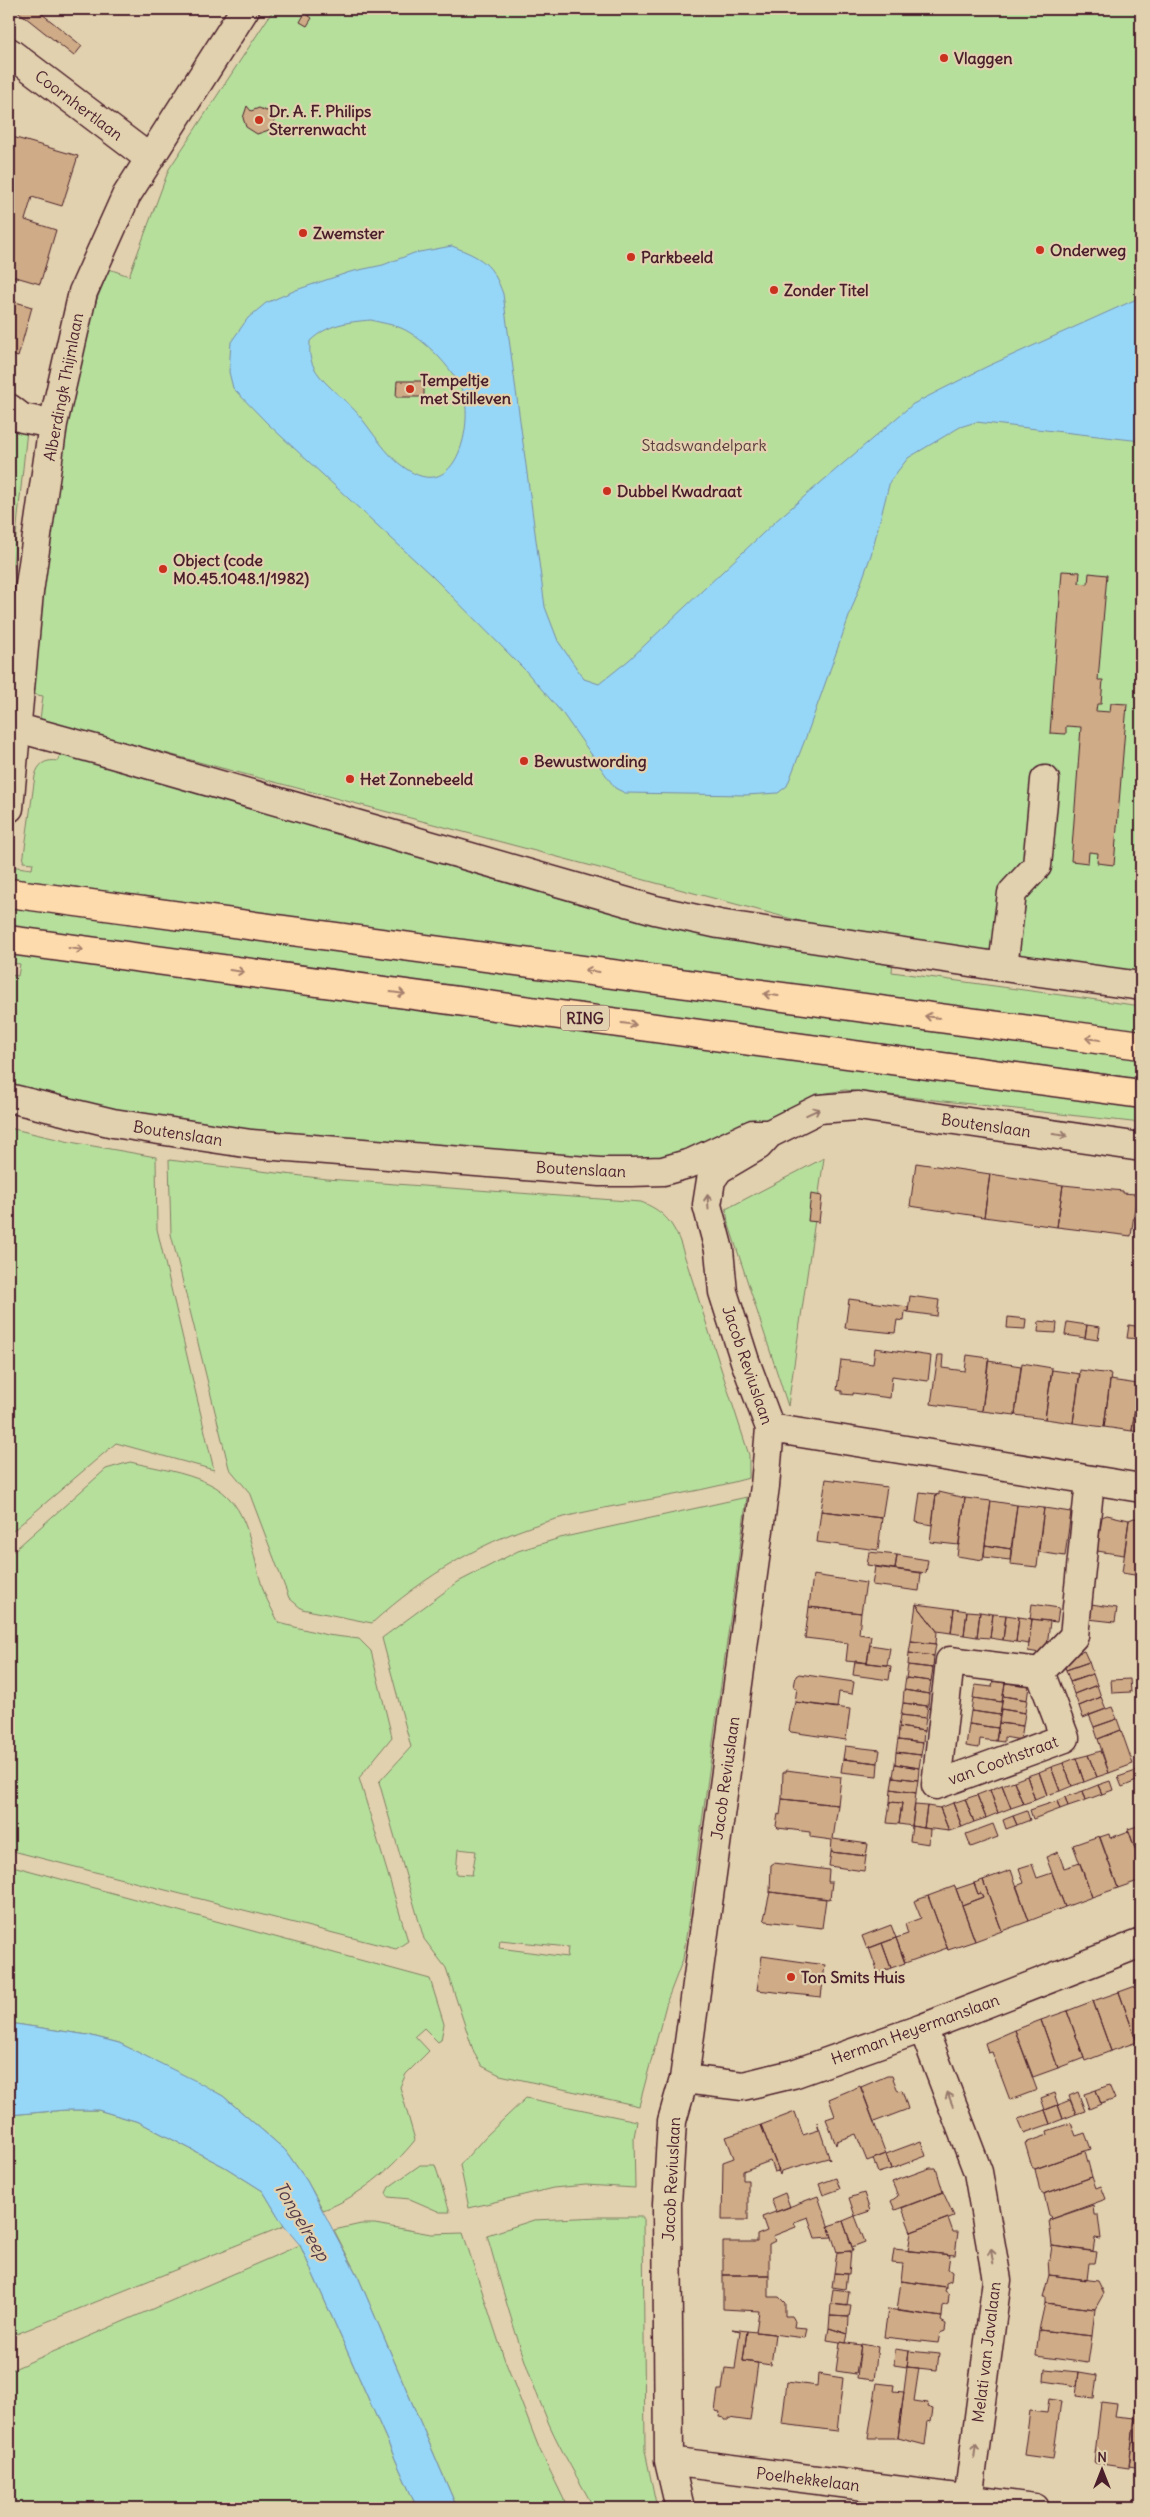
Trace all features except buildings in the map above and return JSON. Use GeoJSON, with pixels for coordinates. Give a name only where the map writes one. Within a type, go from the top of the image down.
{"type":"FeatureCollection","features":[{"type":"Feature","properties":{"kind":"main road"},"geometry":{"type":"LineString","coordinates":[[22,894],[1141,1045]]}},
{"type":"Feature","properties":{"kind":"main road","name":"RING"},"geometry":{"type":"LineString","coordinates":[[18,941],[1141,1094]]}},
{"type":"Feature","properties":{"kind":"street","name":"Alberdingk Thijmlaan"},"geometry":{"type":"LineString","coordinates":[[9,808],[13,728],[29,592],[54,424],[83,292],[126,196],[245,9]]}},
{"type":"Feature","properties":{"kind":"street","name":"Coornhertlaan"},"geometry":{"type":"LineString","coordinates":[[9,52],[149,158]]}},
{"type":"Feature","properties":{"kind":"street"},"geometry":{"type":"LineString","coordinates":[[9,408],[22,418],[54,424]]}},
{"type":"Feature","properties":{"kind":"street"},"geometry":{"type":"LineString","coordinates":[[13,728],[655,910],[719,924],[1141,986]]}},
{"type":"Feature","properties":{"kind":"street"},"geometry":{"type":"LineString","coordinates":[[1003,967],[1012,893],[1037,866],[1045,780]]}},
{"type":"Feature","properties":{"kind":"street","name":"Boutenslaan"},"geometry":{"type":"LineString","coordinates":[[9,1098],[113,1123],[251,1144],[600,1172],[663,1171],[691,1163],[753,1134],[769,1134],[819,1109],[858,1106],[1141,1147]]}},
{"type":"Feature","properties":{"kind":"street","name":"Jacob Reviuslaan"},"geometry":{"type":"LineString","coordinates":[[683,2508],[669,2461],[667,2204],[672,2121],[684,2079],[765,1486],[770,1428],[744,1361],[724,1292],[718,1250],[707,1205],[711,1180],[718,1169],[758,1146],[769,1134]]}},
{"type":"Feature","properties":{"kind":"street"},"geometry":{"type":"LineString","coordinates":[[770,1428],[1141,1488]]}},
{"type":"Feature","properties":{"kind":"street"},"geometry":{"type":"LineString","coordinates":[[1040,1672],[1074,1636],[1090,1481]]}},
{"type":"Feature","properties":{"kind":"street","name":"van Coothstraat"},"geometry":{"type":"LineString","coordinates":[[950,1661],[1040,1672],[1065,1738],[936,1785],[950,1661]]}},
{"type":"Feature","properties":{"kind":"street","name":"Herman Heyermanslaan"},"geometry":{"type":"LineString","coordinates":[[684,2079],[743,2086],[793,2074],[923,2028],[1141,1943]]}},
{"type":"Feature","properties":{"kind":"street","name":"Melati van Javalaan"},"geometry":{"type":"LineString","coordinates":[[923,2028],[978,2172],[997,2280],[968,2504]]}},
{"type":"Feature","properties":{"kind":"street","name":"Poelhekkelaan"},"geometry":{"type":"LineString","coordinates":[[669,2461],[968,2504],[1035,2508]]}},
{"type":"Feature","properties":{"kind":"green space","name":"Stadswandelpark"},"geometry":{"type":"Polygon","coordinates":[[[274,9],[1141,9],[1141,976],[811,924],[40,720],[43,696],[32,694],[42,581],[57,473],[86,327],[109,269],[129,276],[169,169],[274,9]]]}},
{"type":"Feature","properties":{"kind":"green space"},"geometry":{"type":"Polygon","coordinates":[[[9,425],[27,430],[9,603],[9,425]]]}},
{"type":"Feature","properties":{"kind":"green space"},"geometry":{"type":"Polygon","coordinates":[[[61,751],[893,960],[892,972],[1141,1006],[1141,1032],[9,878],[9,866],[32,869],[33,863],[23,862],[35,776],[38,768],[43,763],[58,761],[61,751]]]}},
{"type":"Feature","properties":{"kind":"green space"},"geometry":{"type":"Polygon","coordinates":[[[9,905],[1141,1058],[1141,1079],[9,926],[9,905]]]}},
{"type":"Feature","properties":{"kind":"green space"},"geometry":{"type":"Polygon","coordinates":[[[9,953],[1141,1107],[1141,1123],[845,1090],[821,1094],[689,1155],[655,1163],[326,1142],[187,1124],[9,1090],[9,975],[18,976],[20,964],[9,963],[9,953]]]}},
{"type":"Feature","properties":{"kind":"green space"},"geometry":{"type":"Polygon","coordinates":[[[9,1128],[70,1142],[156,1157],[157,1229],[214,1470],[116,1443],[9,1534],[9,1128]]]}},
{"type":"Feature","properties":{"kind":"green space"},"geometry":{"type":"Polygon","coordinates":[[[824,1158],[788,1406],[728,1222],[726,1209],[824,1158]]]}},
{"type":"Feature","properties":{"kind":"green space"},"geometry":{"type":"Polygon","coordinates":[[[169,1160],[327,1179],[641,1202],[655,1209],[670,1222],[680,1242],[749,1455],[749,1478],[701,1490],[580,1513],[505,1536],[481,1547],[435,1574],[413,1589],[372,1623],[302,1609],[289,1598],[249,1492],[229,1468],[171,1234],[169,1160]]]}},
{"type":"Feature","properties":{"kind":"green space"},"geometry":{"type":"Polygon","coordinates":[[[130,1462],[199,1479],[222,1492],[233,1503],[247,1530],[264,1592],[279,1623],[327,1635],[359,1639],[371,1651],[392,1737],[359,1778],[408,1941],[396,1949],[9,1850],[9,1555],[106,1469],[130,1462]]]}},
{"type":"Feature","properties":{"kind":"green space"},"geometry":{"type":"Polygon","coordinates":[[[747,1497],[683,1959],[667,2001],[639,2106],[500,2075],[482,2066],[474,2053],[446,1968],[424,1939],[379,1782],[411,1747],[382,1638],[458,1582],[518,1551],[560,1538],[747,1497]],[[458,1849],[456,1874],[472,1875],[476,1851],[458,1849]],[[500,1940],[499,1948],[567,1957],[568,1947],[500,1940]]]}},
{"type":"Feature","properties":{"kind":"green space"},"geometry":{"type":"Polygon","coordinates":[[[9,1865],[430,1979],[444,2024],[441,2040],[438,2042],[424,2028],[415,2036],[429,2051],[406,2074],[400,2087],[415,2140],[374,2181],[336,2205],[323,2210],[307,2181],[285,2150],[223,2096],[119,2043],[88,2035],[9,2023],[9,1865]]]}},
{"type":"Feature","properties":{"kind":"green space"},"geometry":{"type":"Polygon","coordinates":[[[526,2098],[637,2121],[634,2137],[635,2188],[586,2185],[553,2188],[469,2208],[460,2165],[486,2136],[526,2098]]]}},
{"type":"Feature","properties":{"kind":"green space"},"geometry":{"type":"Polygon","coordinates":[[[65,2110],[98,2110],[139,2122],[225,2167],[263,2191],[284,2226],[9,2337],[9,2115],[65,2110]]]}},
{"type":"Feature","properties":{"kind":"green space"},"geometry":{"type":"Polygon","coordinates":[[[420,2165],[435,2165],[450,2212],[440,2212],[410,2199],[388,2197],[386,2193],[389,2187],[420,2165]]]}},
{"type":"Feature","properties":{"kind":"green space"},"geometry":{"type":"Polygon","coordinates":[[[643,2217],[645,2451],[657,2508],[594,2508],[549,2424],[515,2331],[487,2235],[534,2220],[643,2217]]]}},
{"type":"Feature","properties":{"kind":"green space"},"geometry":{"type":"Polygon","coordinates":[[[361,2224],[375,2224],[431,2234],[463,2233],[504,2358],[539,2448],[568,2508],[457,2508],[359,2279],[334,2230],[361,2224]]]}},
{"type":"Feature","properties":{"kind":"green space"},"geometry":{"type":"Polygon","coordinates":[[[300,2245],[417,2508],[9,2508],[9,2371],[300,2245]]]}},
{"type":"Feature","properties":{"kind":"water"},"geometry":{"type":"Polygon","coordinates":[[[452,246],[471,254],[485,263],[495,275],[499,284],[503,294],[545,607],[558,641],[584,679],[599,684],[629,660],[778,519],[913,404],[986,367],[1141,297],[1141,441],[976,422],[960,427],[908,458],[890,481],[871,555],[787,786],[778,793],[746,795],[625,793],[615,788],[563,714],[525,670],[431,575],[267,423],[233,388],[229,372],[231,342],[248,318],[266,303],[296,290],[350,272],[383,265],[414,253],[452,246]],[[371,320],[338,325],[317,335],[310,341],[311,360],[314,368],[325,382],[358,414],[385,450],[398,462],[405,468],[422,476],[435,477],[447,471],[455,460],[461,446],[466,414],[462,390],[440,358],[420,340],[394,325],[371,320]]]}},
{"type":"Feature","properties":{"kind":"water","name":"Tongelreep"},"geometry":{"type":"Polygon","coordinates":[[[9,2023],[88,2035],[119,2043],[223,2096],[285,2150],[307,2181],[359,2279],[457,2508],[417,2508],[300,2245],[284,2226],[263,2191],[225,2167],[139,2122],[98,2110],[65,2110],[9,2115],[9,2023]]]}},
{"type":"Feature","properties":{"kind":"place","name":"Vlaggen"},"geometry":{"type":"Point","coordinates":[944,58]}},
{"type":"Feature","properties":{"kind":"place","name":"Dr. A. F. Philips Sterrenwacht"},"geometry":{"type":"Point","coordinates":[259,120]}},
{"type":"Feature","properties":{"kind":"place","name":"Zwemster"},"geometry":{"type":"Point","coordinates":[303,233]}},
{"type":"Feature","properties":{"kind":"place","name":"Onderweg"},"geometry":{"type":"Point","coordinates":[1040,250]}},
{"type":"Feature","properties":{"kind":"place","name":"Parkbeeld"},"geometry":{"type":"Point","coordinates":[631,257]}},
{"type":"Feature","properties":{"kind":"place","name":"Zonder Titel"},"geometry":{"type":"Point","coordinates":[774,290]}},
{"type":"Feature","properties":{"kind":"place","name":"Tempeltje met Stilleven"},"geometry":{"type":"Point","coordinates":[410,389]}},
{"type":"Feature","properties":{"kind":"place","name":"Dubbel Kwadraat"},"geometry":{"type":"Point","coordinates":[607,491]}},
{"type":"Feature","properties":{"kind":"place","name":"Object (code M0.45.1048.1/1982)"},"geometry":{"type":"Point","coordinates":[163,569]}},
{"type":"Feature","properties":{"kind":"place","name":"Bewustwording"},"geometry":{"type":"Point","coordinates":[524,761]}},
{"type":"Feature","properties":{"kind":"place","name":"Het Zonnebeeld"},"geometry":{"type":"Point","coordinates":[350,779]}},
{"type":"Feature","properties":{"kind":"place","name":"Ton Smits Huis"},"geometry":{"type":"Point","coordinates":[791,1977]}}]}
